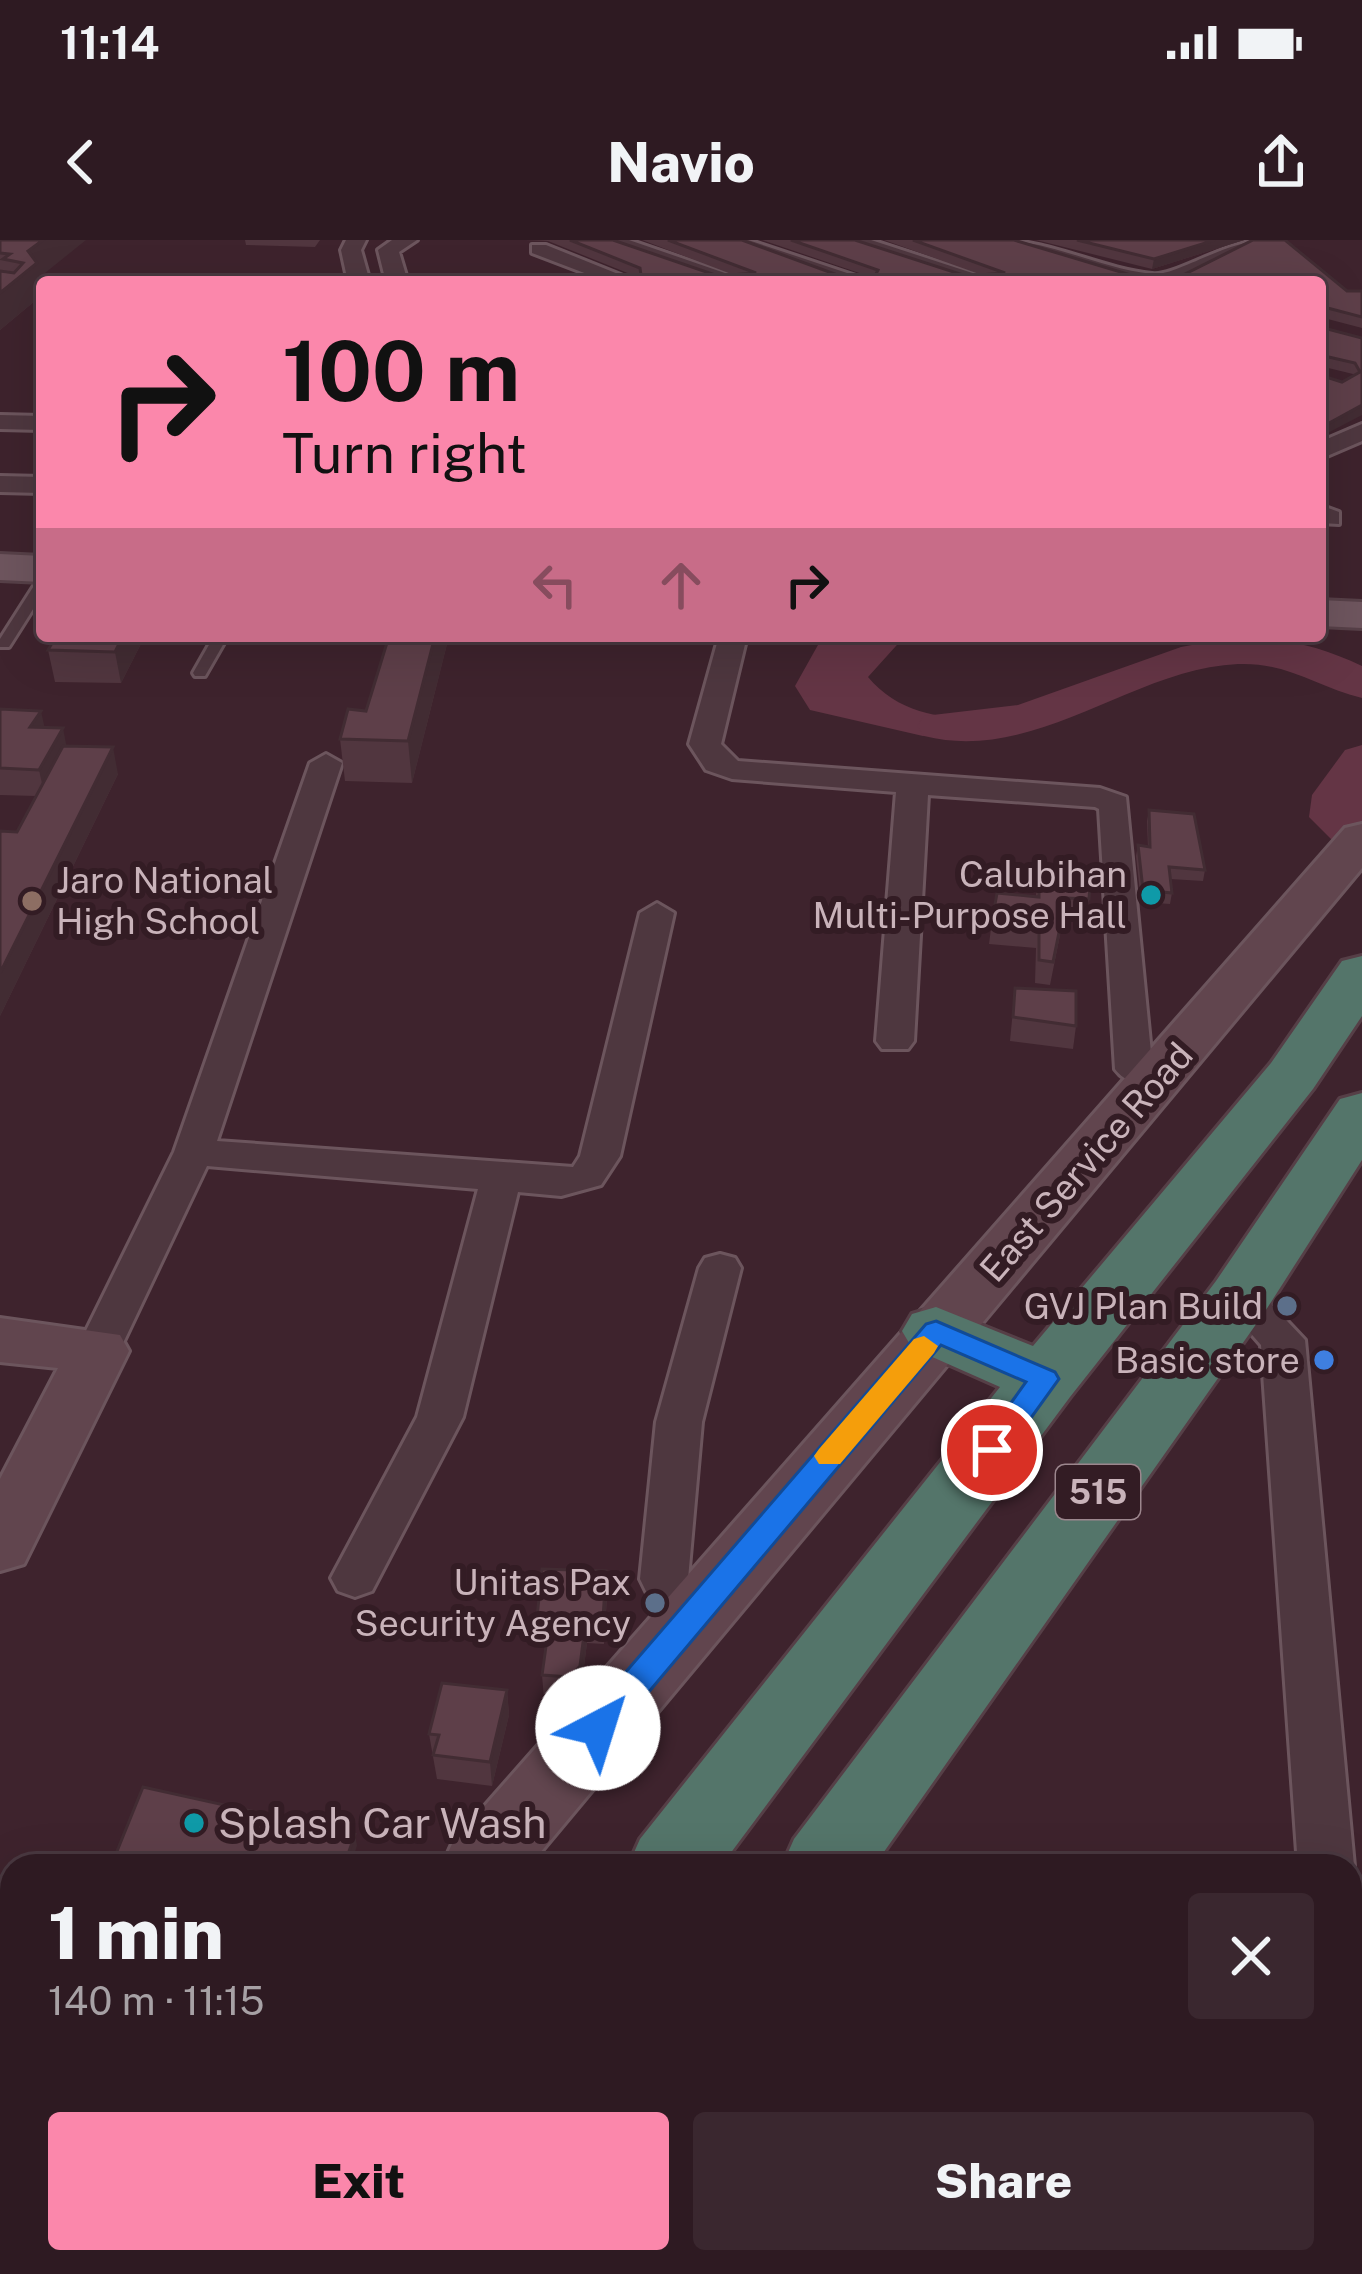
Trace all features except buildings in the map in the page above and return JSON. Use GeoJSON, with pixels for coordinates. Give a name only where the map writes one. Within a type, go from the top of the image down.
{"type":"FeatureCollection","features":[{"type":"Feature","properties":{"kind":"highway"},"geometry":{"type":"LineString","coordinates":[[680,1854],[1045,1379],[1292,1076],[1362,974]]}},
{"type":"Feature","properties":{"kind":"highway"},"geometry":{"type":"LineString","coordinates":[[1292,1076],[1362,1108]]}},
{"type":"Feature","properties":{"kind":"highway","name":"515"},"geometry":{"type":"LineString","coordinates":[[844,1854],[1240,1297],[1362,1108]]}},
{"type":"Feature","properties":{"kind":"highway"},"geometry":{"type":"LineString","coordinates":[[936,1331],[1045,1379]]}},
{"type":"Feature","properties":{"kind":"main road"},"geometry":{"type":"LineString","coordinates":[[0,567],[36,569]]}},
{"type":"Feature","properties":{"kind":"main road"},"geometry":{"type":"LineString","coordinates":[[1326,613],[1362,615]]}},
{"type":"Feature","properties":{"kind":"street"},"geometry":{"type":"LineString","coordinates":[[356,240],[351,250],[358,276]]}},
{"type":"Feature","properties":{"kind":"street"},"geometry":{"type":"LineString","coordinates":[[395,276],[388,250],[407,240]]}},
{"type":"Feature","properties":{"kind":"street"},"geometry":{"type":"LineString","coordinates":[[608,240],[721,276]]}},
{"type":"Feature","properties":{"kind":"street"},"geometry":{"type":"LineString","coordinates":[[727,240],[844,276]]}},
{"type":"Feature","properties":{"kind":"street"},"geometry":{"type":"LineString","coordinates":[[849,240],[970,276]]}},
{"type":"Feature","properties":{"kind":"street"},"geometry":{"type":"LineString","coordinates":[[1006,240],[1136,276]]}},
{"type":"Feature","properties":{"kind":"street"},"geometry":{"type":"LineString","coordinates":[[1171,276],[1257,240]]}},
{"type":"Feature","properties":{"kind":"street"},"geometry":{"type":"LineString","coordinates":[[1189,244],[1222,253]]}},
{"type":"Feature","properties":{"kind":"street"},"geometry":{"type":"LineString","coordinates":[[547,245],[614,276]]}},
{"type":"Feature","properties":{"kind":"street"},"geometry":{"type":"LineString","coordinates":[[888,276],[963,248]]}},
{"type":"Feature","properties":{"kind":"street"},"geometry":{"type":"LineString","coordinates":[[0,422],[36,423]]}},
{"type":"Feature","properties":{"kind":"street"},"geometry":{"type":"LineString","coordinates":[[1326,449],[1362,431]]}},
{"type":"Feature","properties":{"kind":"street"},"geometry":{"type":"LineString","coordinates":[[0,484],[36,485]]}},
{"type":"Feature","properties":{"kind":"street"},"geometry":{"type":"LineString","coordinates":[[731,642],[705,744],[717,764],[732,770],[1100,798],[1115,804],[1134,1069],[1162,1079]]}},
{"type":"Feature","properties":{"kind":"street"},"geometry":{"type":"LineString","coordinates":[[0,1545],[194,1152],[326,763]]}},
{"type":"Feature","properties":{"kind":"street"},"geometry":{"type":"LineString","coordinates":[[896,1041],[913,784]]}},
{"type":"Feature","properties":{"kind":"street","name":"East Service Road"},"geometry":{"type":"LineString","coordinates":[[491,1854],[936,1331],[1162,1079],[1362,838]]}},
{"type":"Feature","properties":{"kind":"street"},"geometry":{"type":"LineString","coordinates":[[194,1152],[561,1184],[587,1176],[600,1156],[657,913]]}},
{"type":"Feature","properties":{"kind":"street"},"geometry":{"type":"LineString","coordinates":[[355,1578],[440,1417],[500,1178]]}},
{"type":"Feature","properties":{"kind":"street"},"geometry":{"type":"LineString","coordinates":[[686,1624],[664,1579],[670,1512],[679,1422],[720,1268]]}},
{"type":"Feature","properties":{"kind":"street"},"geometry":{"type":"LineString","coordinates":[[1240,1297],[1283,1340],[1325,1854]]}},
{"type":"Feature","properties":{"kind":"street"},"geometry":{"type":"LineString","coordinates":[[0,1340],[98,1351]]}},
{"type":"Feature","properties":{"kind":"lane"},"geometry":{"type":"LineString","coordinates":[[4,644],[36,593]]}},
{"type":"Feature","properties":{"kind":"lane"},"geometry":{"type":"LineString","coordinates":[[200,673],[218,642]]}},
{"type":"Feature","properties":{"kind":"shaded area"},"geometry":{"type":"Polygon","coordinates":[[[820,642],[900,642],[868,677],[902,704],[942,716],[1029,717],[923,736],[810,710],[795,686],[820,642]]]}},
{"type":"Feature","properties":{"kind":"waterway"},"geometry":{"type":"LineString","coordinates":[[941,726],[1023,718],[1159,669],[1235,650],[1275,651],[1317,662],[1362,684]]}},
{"type":"Feature","properties":{"kind":"waterway"},"geometry":{"type":"LineString","coordinates":[[1362,760],[1337,795],[1335,817],[1362,841]]}},
{"type":"Feature","properties":{"kind":"slow traffic"},"geometry":{"type":"LineString","coordinates":[[830,1456],[924,1346]]}},
{"type":"Feature","properties":{"kind":"place","name":"Calubihan Multi-Purpose Hall"},"geometry":{"type":"Point","coordinates":[1151,895]}},
{"type":"Feature","properties":{"kind":"place","name":"Jaro National High School"},"geometry":{"type":"Point","coordinates":[32,901]}},
{"type":"Feature","properties":{"kind":"place","name":"GVJ Plan Build"},"geometry":{"type":"Point","coordinates":[1287,1306]}},
{"type":"Feature","properties":{"kind":"place","name":"Basic store"},"geometry":{"type":"Point","coordinates":[1324,1360]}},
{"type":"Feature","properties":{"kind":"place","name":"Unitas Pax Security Agency"},"geometry":{"type":"Point","coordinates":[655,1603]}},
{"type":"Feature","properties":{"kind":"place","name":"Splash Car Wash"},"geometry":{"type":"Point","coordinates":[194,1823]}},
{"type":"Feature","properties":{"kind":"route"},"geometry":{"type":"LineString","coordinates":[[598,1728],[936,1331],[1045,1379],[992,1450]]}}]}
